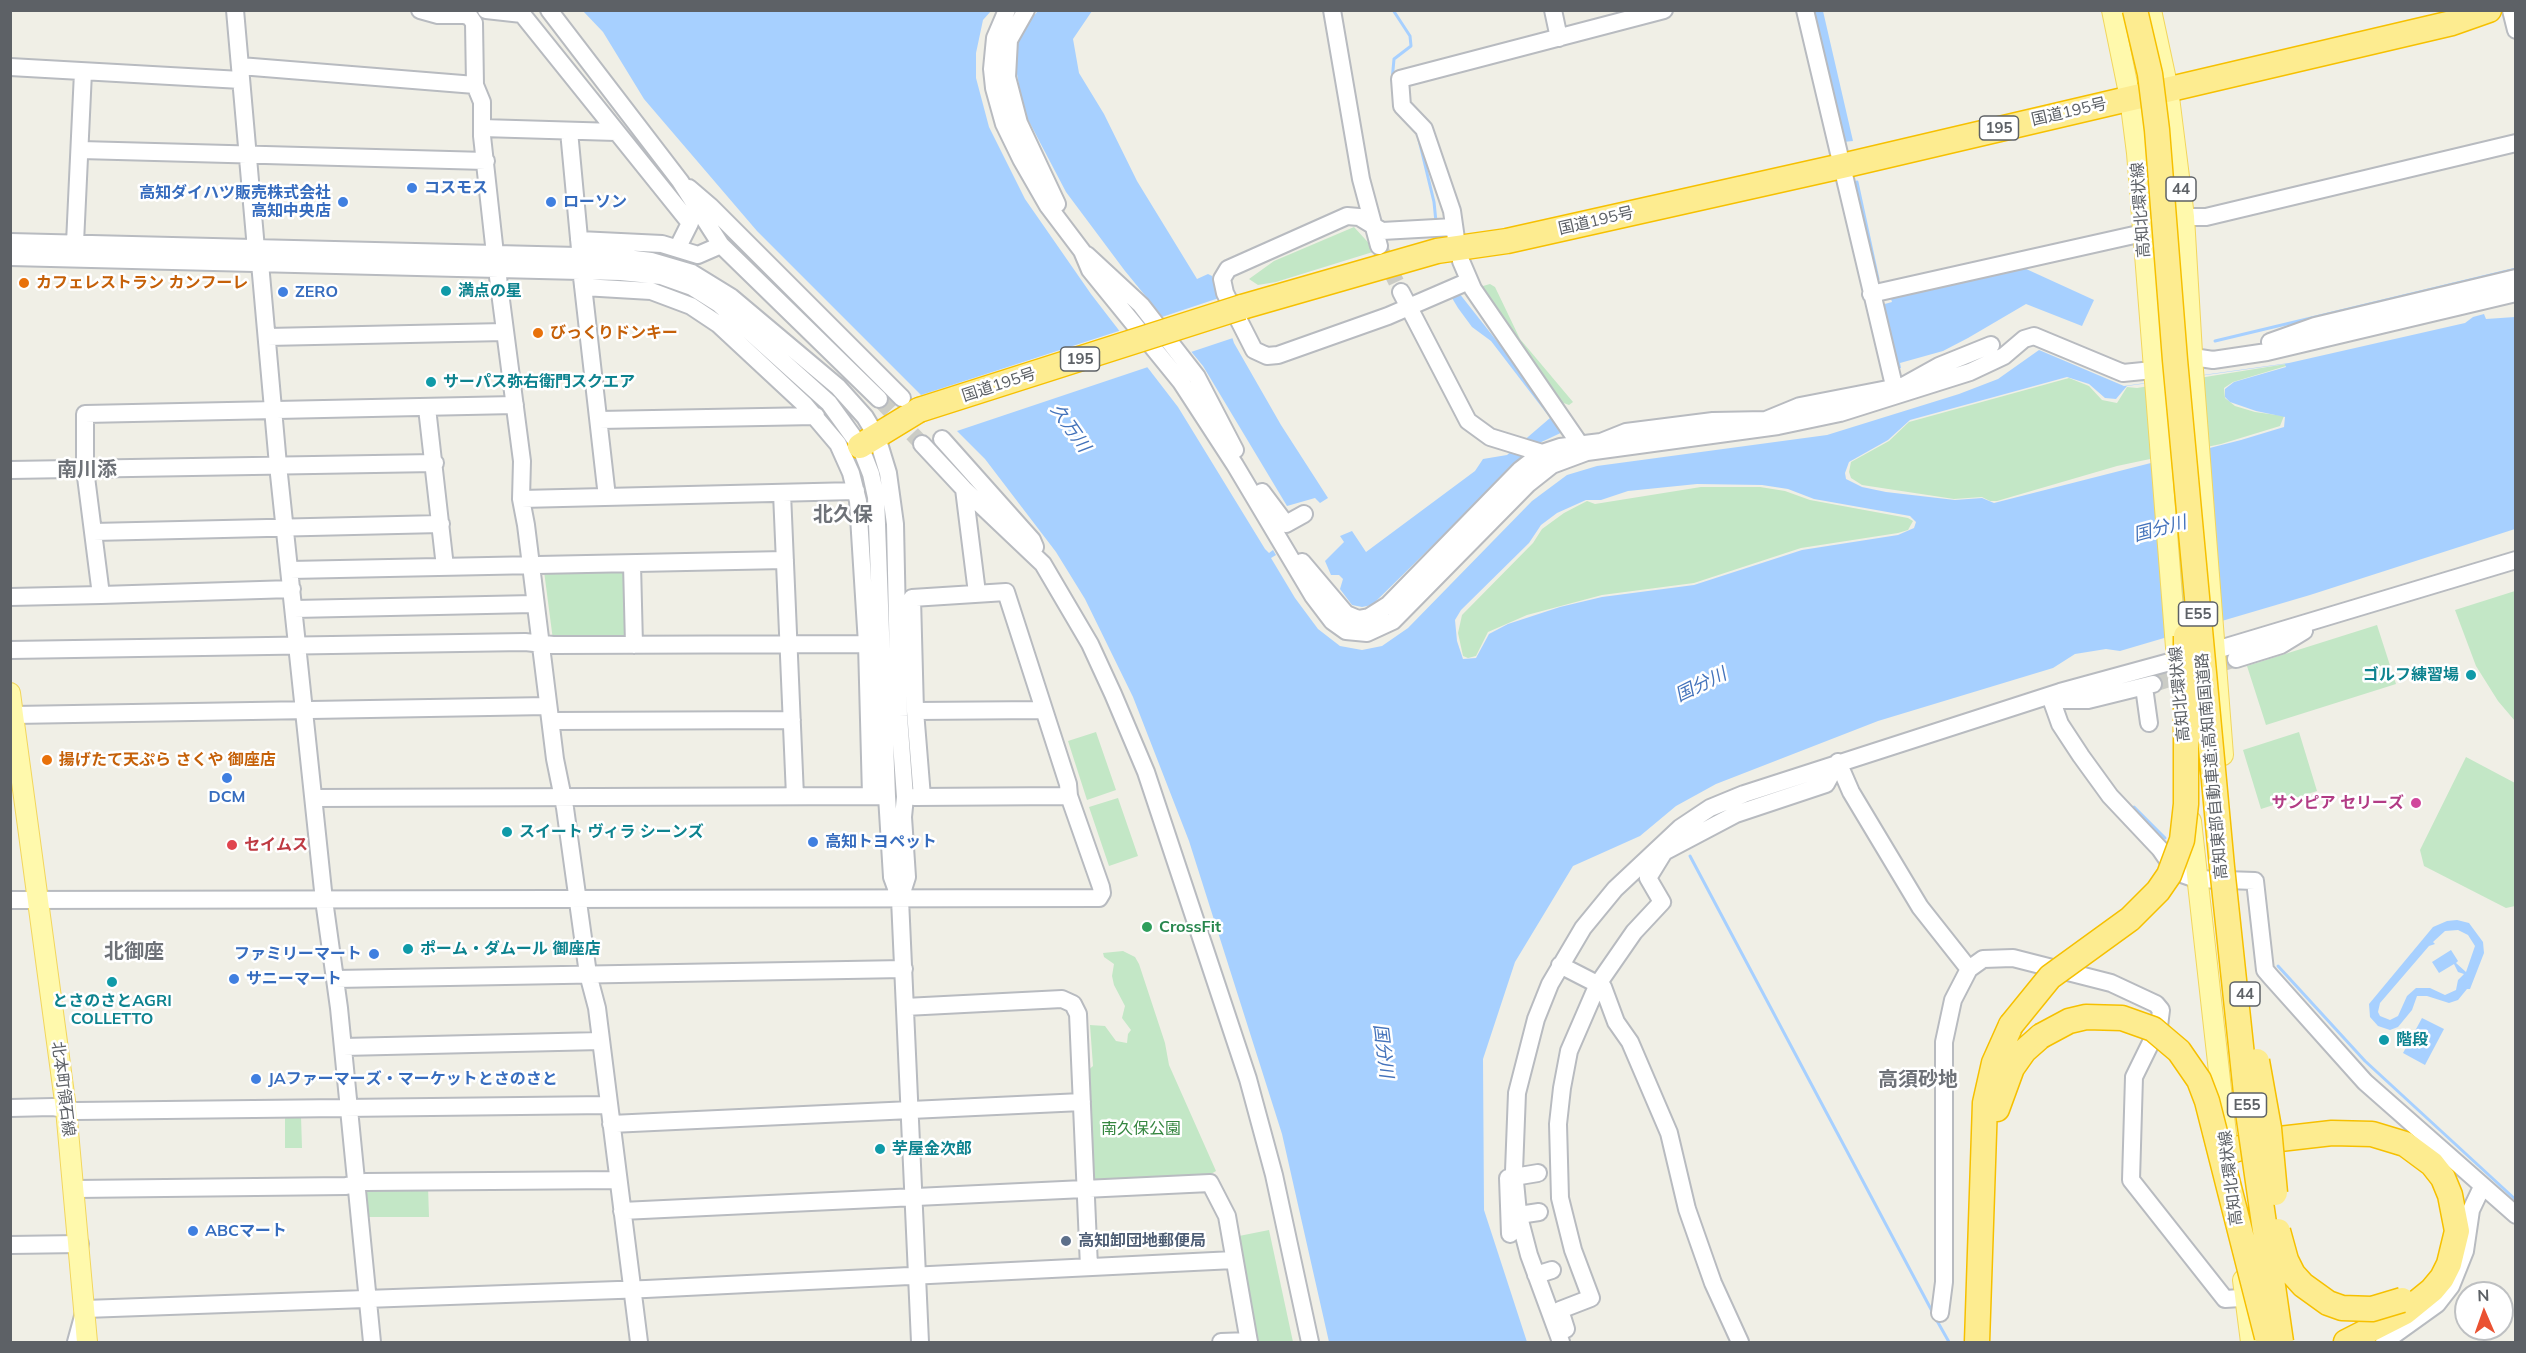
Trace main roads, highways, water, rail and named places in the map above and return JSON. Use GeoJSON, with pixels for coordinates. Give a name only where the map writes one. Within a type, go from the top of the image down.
{"type":"FeatureCollection","features":[{"type":"Feature","properties":{"kind":"highway","name":"高知東部自動車道;高知南国道路"},"geometry":{"type":"LineString","coordinates":[[2135,10],[2150,74],[2157,130],[2170,366],[2227,874],[2248,1112],[2281,1342]]}},
{"type":"Feature","properties":{"kind":"highway","name":"国道195号"},"geometry":{"type":"LineString","coordinates":[[869,441],[900,419],[923,423],[1437,251],[1460,254],[1507,241],[2452,23],[2489,10]]}},
{"type":"Feature","properties":{"kind":"highway"},"geometry":{"type":"LineString","coordinates":[[1977,1342],[1985,1103],[1994,1063],[2011,1025],[2050,977],[2130,919],[2158,891],[2169,875],[2182,840],[2186,804],[2186,637],[2170,366]]}},
{"type":"Feature","properties":{"kind":"highway"},"geometry":{"type":"LineString","coordinates":[[2227,874],[2269,1128],[2278,1230],[2286,1260],[2303,1285],[2328,1303],[2342,1308],[2372,1309],[2403,1306]]}},
{"type":"Feature","properties":{"kind":"highway"},"geometry":{"type":"LineString","coordinates":[[1988,1342],[1994,1126],[1998,1104],[2012,1068],[2041,1036],[2078,1019],[2104,1016],[2122,1018],[2152,1029],[2167,1039],[2199,1080],[2207,1101],[2268,1342]]}},
{"type":"Feature","properties":{"kind":"highway"},"geometry":{"type":"LineString","coordinates":[[2228,1152],[2263,1147],[2371,1146],[2406,1156],[2419,1167],[2437,1193],[2443,1209],[2443,1244],[2438,1262],[2403,1306],[2346,1342]]}},
{"type":"Feature","properties":{"kind":"main road","name":"高知北環状線"},"geometry":{"type":"LineString","coordinates":[[2112,10],[2130,98],[2148,305],[2170,366],[2216,647],[2227,874],[2287,1342]]}},
{"type":"Feature","properties":{"kind":"main road","name":"高知北環状線"},"geometry":{"type":"LineString","coordinates":[[2151,10],[2168,89],[2184,218],[2170,366],[2177,657],[2196,879],[2252,1342]]}},
{"type":"Feature","properties":{"kind":"main road","name":"北本町領石線"},"geometry":{"type":"LineString","coordinates":[[10,693],[66,1109],[80,1244],[87,1342]]}},
{"type":"Feature","properties":{"kind":"water"},"geometry":{"type":"Polygon","coordinates":[[[583,11],[991,11],[983,20],[976,53],[976,78],[989,127],[1025,199],[1091,294],[1178,407],[1265,549],[1269,553],[1273,550],[1276,555],[1271,558],[1295,598],[1318,629],[1340,646],[1362,650],[1382,646],[1408,628],[1532,501],[1567,475],[1597,466],[1827,435],[1959,394],[1998,379],[2039,350],[2124,386],[2289,363],[2465,323],[2473,317],[2484,314],[2486,319],[2515,317],[2515,529],[2310,595],[2120,651],[2106,649],[2075,654],[2053,668],[1878,721],[1716,784],[1676,806],[1640,836],[1573,866],[1515,962],[1483,1059],[1484,1210],[1527,1342],[1329,1342],[1282,1134],[1189,841],[1133,697],[1085,599],[1056,552],[985,459],[757,231],[644,99],[603,32],[583,11]],[[2285,364],[2127,386],[2116,399],[2105,398],[2089,384],[2067,377],[1910,420],[1888,440],[1849,462],[1845,473],[1846,479],[1862,487],[1886,492],[1955,500],[1982,498],[1994,503],[2241,440],[2284,427],[2285,417],[2256,411],[2230,402],[2225,397],[2225,389],[2234,382],[2286,367],[2285,364]],[[1697,484],[1628,491],[1601,500],[1586,500],[1557,513],[1541,525],[1529,543],[1461,610],[1455,620],[1457,641],[1463,659],[1476,658],[1489,634],[1508,624],[1560,607],[1602,597],[1694,585],[1802,550],[1898,535],[1914,528],[1916,522],[1910,516],[1814,499],[1788,489],[1762,485],[1697,484]]]}},
{"type":"Feature","properties":{"kind":"water"},"geometry":{"type":"Polygon","coordinates":[[[1038,11],[1092,11],[1073,39],[1079,73],[1104,114],[1137,181],[1197,279],[1208,274],[1212,276],[1234,343],[1281,425],[1328,498],[1320,503],[1315,498],[1287,506],[1203,366],[1125,271],[1066,192],[1023,110],[1017,74],[1016,54],[1019,40],[1028,22],[1038,11]]]}},
{"type":"Feature","properties":{"kind":"water"},"geometry":{"type":"Polygon","coordinates":[[[1811,11],[1823,11],[1853,141],[1843,142],[1811,11]]]}},
{"type":"Feature","properties":{"kind":"water"},"geometry":{"type":"Polygon","coordinates":[[[2024,268],[2094,300],[2082,326],[2026,304],[1943,351],[1900,363],[1901,368],[1896,369],[1881,305],[1892,302],[1891,299],[2024,268]]]}},
{"type":"Feature","properties":{"kind":"water"},"geometry":{"type":"Polygon","coordinates":[[[1459,293],[1567,430],[1535,445],[1372,605],[1362,607],[1352,605],[1340,589],[1343,579],[1339,575],[1331,575],[1325,561],[1344,542],[1340,536],[1352,531],[1366,552],[1475,471],[1483,459],[1507,455],[1550,418],[1491,341],[1472,327],[1458,308],[1452,298],[1459,293]]]}},
{"type":"Feature","properties":{"kind":"water"},"geometry":{"type":"Polygon","coordinates":[[[2457,920],[2469,923],[2483,942],[2484,953],[2470,989],[2467,989],[2458,1000],[2449,1003],[2427,996],[2417,996],[2412,1010],[2398,1027],[2390,1030],[2378,1026],[2370,1017],[2369,1004],[2433,927],[2447,921],[2457,920]],[[2458,930],[2445,931],[2433,942],[2435,944],[2429,946],[2380,1003],[2378,1012],[2380,1016],[2390,1020],[2398,1016],[2407,996],[2416,988],[2430,988],[2445,995],[2456,990],[2458,980],[2464,974],[2458,972],[2454,964],[2439,973],[2432,962],[2451,950],[2458,961],[2456,963],[2466,972],[2475,946],[2468,935],[2458,930]]]}},
{"type":"Feature","properties":{"kind":"water"},"geometry":{"type":"Polygon","coordinates":[[[2422,1018],[2444,1029],[2425,1065],[2403,1053],[2422,1018]]]}},
{"type":"Feature","properties":{"kind":"waterway"},"geometry":{"type":"LineString","coordinates":[[1392,81],[1394,59],[1411,46],[1410,36],[1393,10]]}},
{"type":"Feature","properties":{"kind":"waterway"},"geometry":{"type":"LineString","coordinates":[[1419,140],[1434,202],[1436,222]]}},
{"type":"Feature","properties":{"kind":"waterway"},"geometry":{"type":"LineString","coordinates":[[1857,182],[1878,279]]}},
{"type":"Feature","properties":{"kind":"waterway"},"geometry":{"type":"LineString","coordinates":[[2215,341],[2516,269]]}},
{"type":"Feature","properties":{"kind":"waterway"},"geometry":{"type":"LineString","coordinates":[[2134,807],[2165,838]]}},
{"type":"Feature","properties":{"kind":"waterway"},"geometry":{"type":"LineString","coordinates":[[1690,856],[1933,1313]]}},
{"type":"Feature","properties":{"kind":"waterway"},"geometry":{"type":"LineString","coordinates":[[2278,966],[2365,1061],[2516,1200]]}},
{"type":"Feature","properties":{"kind":"waterway"},"geometry":{"type":"LineString","coordinates":[[1936,1319],[1949,1342]]}},
{"type":"Feature","properties":{"kind":"tunnel"},"geometry":{"type":"LineString","coordinates":[[1379,246],[1401,292]]}},
{"type":"Feature","properties":{"kind":"tunnel"},"geometry":{"type":"LineString","coordinates":[[879,399],[922,444]]}},
{"type":"Feature","properties":{"kind":"tunnel"},"geometry":{"type":"LineString","coordinates":[[2153,684],[2236,659]]}},
{"type":"Feature","properties":{"kind":"place","name":"コスモス"},"geometry":{"type":"Point","coordinates":[412,188]}},
{"type":"Feature","properties":{"kind":"place","name":"高知ダイハツ販売株式会社 高知中央店"},"geometry":{"type":"Point","coordinates":[343,202]}},
{"type":"Feature","properties":{"kind":"place","name":"ローソン"},"geometry":{"type":"Point","coordinates":[551,202]}},
{"type":"Feature","properties":{"kind":"place","name":"カフェレストラン カンフーレ"},"geometry":{"type":"Point","coordinates":[24,283]}},
{"type":"Feature","properties":{"kind":"place","name":"満点の星"},"geometry":{"type":"Point","coordinates":[446,291]}},
{"type":"Feature","properties":{"kind":"place","name":"ZERO"},"geometry":{"type":"Point","coordinates":[283,292]}},
{"type":"Feature","properties":{"kind":"place","name":"びっくりドンキー"},"geometry":{"type":"Point","coordinates":[538,333]}},
{"type":"Feature","properties":{"kind":"place","name":"サーパス弥右衛門スクエア"},"geometry":{"type":"Point","coordinates":[431,382]}},
{"type":"Feature","properties":{"kind":"place","name":"ゴルフ練習場"},"geometry":{"type":"Point","coordinates":[2471,675]}},
{"type":"Feature","properties":{"kind":"place","name":"揚げたて天ぷら さくや 御座店"},"geometry":{"type":"Point","coordinates":[47,760]}},
{"type":"Feature","properties":{"kind":"place","name":"DCM"},"geometry":{"type":"Point","coordinates":[227,778]}},
{"type":"Feature","properties":{"kind":"place","name":"サンピア セリーズ"},"geometry":{"type":"Point","coordinates":[2416,803]}},
{"type":"Feature","properties":{"kind":"place","name":"スイート ヴィラ シーンズ"},"geometry":{"type":"Point","coordinates":[507,832]}},
{"type":"Feature","properties":{"kind":"place","name":"高知トヨペット"},"geometry":{"type":"Point","coordinates":[813,842]}},
{"type":"Feature","properties":{"kind":"place","name":"セイムス"},"geometry":{"type":"Point","coordinates":[232,845]}},
{"type":"Feature","properties":{"kind":"place","name":"CrossFit"},"geometry":{"type":"Point","coordinates":[1147,927]}},
{"type":"Feature","properties":{"kind":"place","name":"ポーム・ダムール 御座店"},"geometry":{"type":"Point","coordinates":[408,949]}},
{"type":"Feature","properties":{"kind":"place","name":"ファミリーマート"},"geometry":{"type":"Point","coordinates":[374,954]}},
{"type":"Feature","properties":{"kind":"place","name":"サニーマート"},"geometry":{"type":"Point","coordinates":[234,979]}},
{"type":"Feature","properties":{"kind":"place","name":"とさのさとAGRI COLLETTO"},"geometry":{"type":"Point","coordinates":[112,982]}},
{"type":"Feature","properties":{"kind":"place","name":"階段"},"geometry":{"type":"Point","coordinates":[2384,1040]}},
{"type":"Feature","properties":{"kind":"place","name":"JAファーマーズ・マーケットとさのさと"},"geometry":{"type":"Point","coordinates":[256,1079]}},
{"type":"Feature","properties":{"kind":"place","name":"芋屋金次郎"},"geometry":{"type":"Point","coordinates":[880,1149]}},
{"type":"Feature","properties":{"kind":"place","name":"ABCマート"},"geometry":{"type":"Point","coordinates":[193,1231]}},
{"type":"Feature","properties":{"kind":"place","name":"高知卸団地郵便局"},"geometry":{"type":"Point","coordinates":[1066,1241]}},
{"type":"Feature","properties":{"kind":"district","name":"南川添"},"geometry":{"type":"Point","coordinates":[87,470]}},
{"type":"Feature","properties":{"kind":"district","name":"北久保"},"geometry":{"type":"Point","coordinates":[843,515]}},
{"type":"Feature","properties":{"kind":"district","name":"北御座"},"geometry":{"type":"Point","coordinates":[134,952]}},
{"type":"Feature","properties":{"kind":"district","name":"高須砂地"},"geometry":{"type":"Point","coordinates":[1918,1080]}},
{"type":"Feature","properties":{"kind":"water label","name":"久万川"},"geometry":{"type":"Point","coordinates":[1070,428]}},
{"type":"Feature","properties":{"kind":"water label","name":"国分川"},"geometry":{"type":"Point","coordinates":[2160,529]}},
{"type":"Feature","properties":{"kind":"water label","name":"国分川"},"geometry":{"type":"Point","coordinates":[1701,685]}},
{"type":"Feature","properties":{"kind":"water label","name":"国分川"},"geometry":{"type":"Point","coordinates":[1383,1051]}},
{"type":"Feature","properties":{"kind":"park label","name":"南久保公園"},"geometry":{"type":"Point","coordinates":[1141,1129]}}]}
